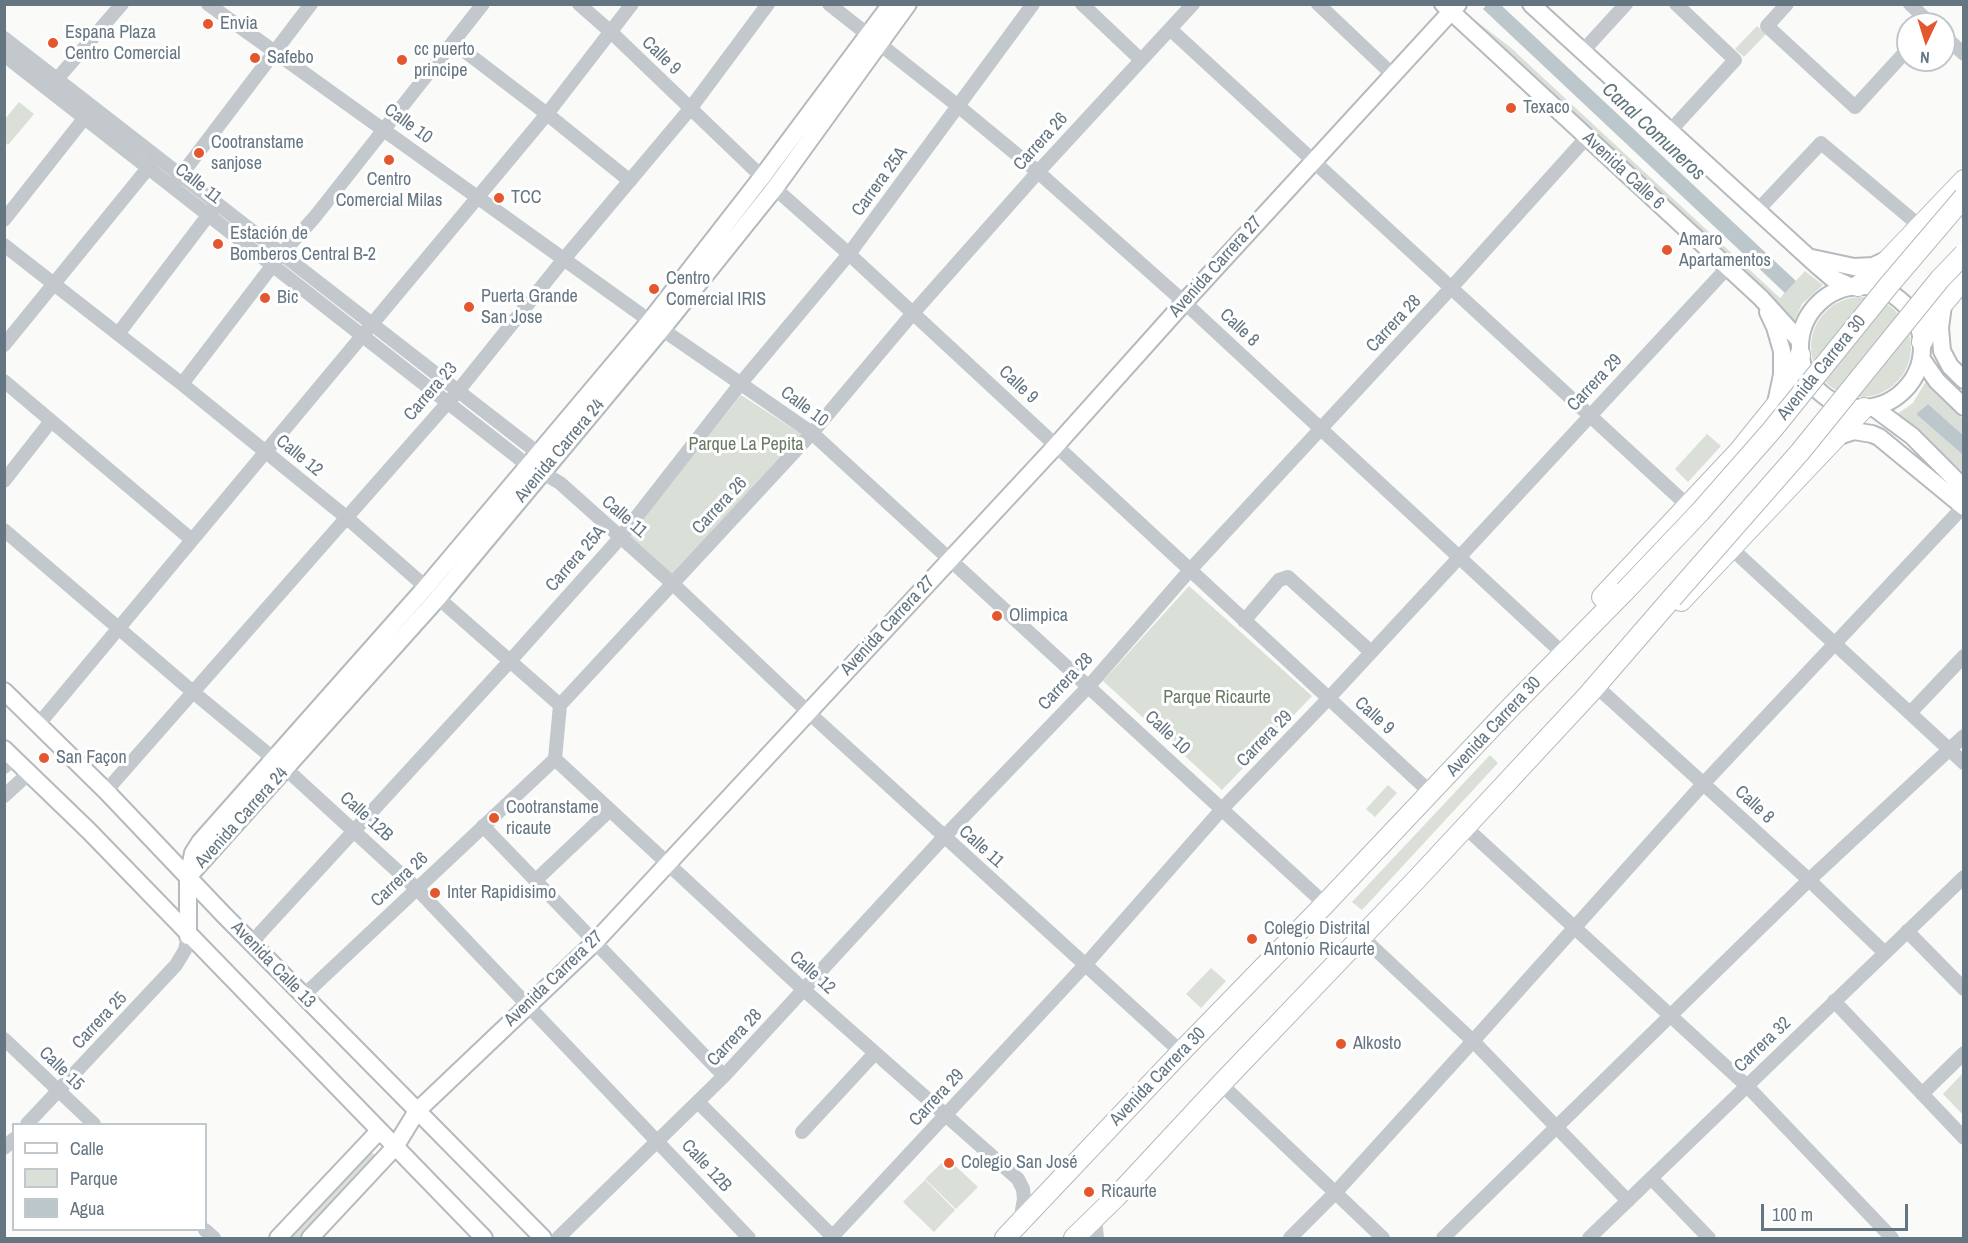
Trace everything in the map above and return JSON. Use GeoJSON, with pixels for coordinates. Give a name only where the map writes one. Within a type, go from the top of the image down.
{"type":"FeatureCollection","features":[{"type":"Feature","properties":{"kind":"highway"},"geometry":{"type":"LineString","coordinates":[[1855,287],[1867,281],[1964,180]]}},
{"type":"Feature","properties":{"kind":"highway","name":"Avenida Carrera 30"},"geometry":{"type":"LineString","coordinates":[[1005,1239],[1181,1052],[1700,512],[1772,430],[1889,285],[1964,197]]}},
{"type":"Feature","properties":{"kind":"highway","name":"Avenida Carrera 30"},"geometry":{"type":"LineString","coordinates":[[1074,1239],[1596,686],[1819,430],[1940,279],[1964,254]]}},
{"type":"Feature","properties":{"kind":"highway"},"geometry":{"type":"LineString","coordinates":[[1922,350],[1935,313],[1964,279]]}},
{"type":"Feature","properties":{"kind":"highway"},"geometry":{"type":"LineString","coordinates":[[1510,708],[1556,647],[1739,451],[1793,381],[1800,348]]}},
{"type":"Feature","properties":{"kind":"highway"},"geometry":{"type":"LineString","coordinates":[[1620,659],[1678,604],[1836,437],[1868,407]]}},
{"type":"Feature","properties":{"kind":"main road","name":"Avenida Carrera 24"},"geometry":{"type":"LineString","coordinates":[[873,40],[891,4]]}},
{"type":"Feature","properties":{"kind":"main road","name":"Avenida Carrera 24"},"geometry":{"type":"LineString","coordinates":[[188,936],[188,878],[194,853],[200,842],[280,764],[432,592],[536,464],[656,325],[769,183],[873,40],[908,4]]}},
{"type":"Feature","properties":{"kind":"main road"},"geometry":{"type":"LineString","coordinates":[[1531,4],[1832,278],[1855,287]]}},
{"type":"Feature","properties":{"kind":"main road","name":"Avenida Carrera 27"},"geometry":{"type":"LineString","coordinates":[[310,1239],[394,1147],[417,1111],[595,942],[1057,445],[1184,302],[1393,75],[1451,7]]}},
{"type":"Feature","properties":{"kind":"main road","name":"Avenida Calle 6"},"geometry":{"type":"LineString","coordinates":[[1451,7],[1761,298],[1800,348]]}},
{"type":"Feature","properties":{"kind":"main road"},"geometry":{"type":"LineString","coordinates":[[1808,257],[1854,267],[1873,266],[1890,258]]}},
{"type":"Feature","properties":{"kind":"main road"},"geometry":{"type":"LineString","coordinates":[[1922,350],[1912,381],[1905,390],[1884,403],[1868,407],[1844,405],[1826,397],[1811,382],[1802,364],[1800,348],[1808,318],[1823,300],[1836,291],[1855,287],[1874,288],[1888,293],[1901,301],[1911,313],[1919,326],[1922,350],[1937,381],[1964,407]]}},
{"type":"Feature","properties":{"kind":"main road"},"geometry":{"type":"LineString","coordinates":[[1761,298],[1775,327],[1782,351],[1782,375],[1776,405]]}},
{"type":"Feature","properties":{"kind":"main road"},"geometry":{"type":"LineString","coordinates":[[1944,302],[1940,328],[1942,351],[1950,366],[1964,380]]}},
{"type":"Feature","properties":{"kind":"main road"},"geometry":{"type":"LineString","coordinates":[[1868,407],[1912,436],[1964,488]]}},
{"type":"Feature","properties":{"kind":"main road"},"geometry":{"type":"LineString","coordinates":[[1836,437],[1854,431],[1879,437],[1963,507]]}},
{"type":"Feature","properties":{"kind":"main road","name":"Avenida Calle 13"},"geometry":{"type":"LineString","coordinates":[[4,692],[106,791],[251,943],[307,993],[417,1111],[543,1239]]}},
{"type":"Feature","properties":{"kind":"main road"},"geometry":{"type":"LineString","coordinates":[[8,758],[29,773],[88,831],[484,1239]]}},
{"type":"Feature","properties":{"kind":"main road"},"geometry":{"type":"LineString","coordinates":[[278,1239],[379,1131]]}},
{"type":"Feature","properties":{"kind":"street"},"geometry":{"type":"LineString","coordinates":[[53,84],[122,4]]}},
{"type":"Feature","properties":{"kind":"street","name":"Calle 10"},"geometry":{"type":"LineString","coordinates":[[208,4],[656,325],[812,433],[1325,904]]}},
{"type":"Feature","properties":{"kind":"street"},"geometry":{"type":"LineString","coordinates":[[172,186],[182,176],[311,4]]}},
{"type":"Feature","properties":{"kind":"street"},"geometry":{"type":"LineString","coordinates":[[182,384],[278,259],[314,218],[483,4]]}},
{"type":"Feature","properties":{"kind":"street","name":"Calle 9"},"geometry":{"type":"LineString","coordinates":[[579,4],[769,183],[1057,445],[1431,793]]}},
{"type":"Feature","properties":{"kind":"street"},"geometry":{"type":"LineString","coordinates":[[38,725],[547,114],[612,33],[632,4]]}},
{"type":"Feature","properties":{"kind":"street","name":"Carrera 23"},"geometry":{"type":"LineString","coordinates":[[106,791],[458,391],[564,259],[690,109],[768,4]]}},
{"type":"Feature","properties":{"kind":"street","name":"Calle 8"},"geometry":{"type":"LineString","coordinates":[[829,4],[1038,172],[1184,302],[1556,647]]}},
{"type":"Feature","properties":{"kind":"street","name":"Carrera 25A"},"geometry":{"type":"LineString","coordinates":[[251,943],[620,538],[741,383],[849,254],[1033,4]]}},
{"type":"Feature","properties":{"kind":"street"},"geometry":{"type":"LineString","coordinates":[[1082,4],[1141,60]]}},
{"type":"Feature","properties":{"kind":"street","name":"Carrera 26"},"geometry":{"type":"LineString","coordinates":[[560,705],[812,433],[913,313],[1038,172],[1193,4]]}},
{"type":"Feature","properties":{"kind":"street"},"geometry":{"type":"LineString","coordinates":[[1318,4],[1393,75]]}},
{"type":"Feature","properties":{"kind":"street"},"geometry":{"type":"LineString","coordinates":[[1582,52],[1626,4]]}},
{"type":"Feature","properties":{"kind":"street"},"geometry":{"type":"LineString","coordinates":[[1670,131],[1735,60],[1676,4]]}},
{"type":"Feature","properties":{"kind":"street"},"geometry":{"type":"LineString","coordinates":[[1787,4],[1767,26],[1855,107],[1896,63]]}},
{"type":"Feature","properties":{"kind":"street"},"geometry":{"type":"LineString","coordinates":[[1170,29],[1687,505]]}},
{"type":"Feature","properties":{"kind":"street","name":"Calle 11"},"geometry":{"type":"LineString","coordinates":[[4,38],[53,84],[88,112],[153,162],[182,176],[212,209]]}},
{"type":"Feature","properties":{"kind":"street"},"geometry":{"type":"LineString","coordinates":[[454,43],[630,181]]}},
{"type":"Feature","properties":{"kind":"street","name":"Calle 11"},"geometry":{"type":"LineString","coordinates":[[4,55],[53,84]]}},
{"type":"Feature","properties":{"kind":"street"},"geometry":{"type":"LineString","coordinates":[[4,220],[88,112]]}},
{"type":"Feature","properties":{"kind":"street","name":"Carrera 28"},"geometry":{"type":"LineString","coordinates":[[558,1239],[724,1076],[944,837],[1089,686],[1190,570],[1322,429],[1587,137]]}},
{"type":"Feature","properties":{"kind":"street"},"geometry":{"type":"LineString","coordinates":[[1757,211],[1821,143],[1921,227]]}},
{"type":"Feature","properties":{"kind":"street"},"geometry":{"type":"LineString","coordinates":[[7,336],[54,284],[153,162]]}},
{"type":"Feature","properties":{"kind":"street","name":"Calle 11"},"geometry":{"type":"LineString","coordinates":[[153,162],[172,186],[212,209],[278,259],[372,324],[458,391],[536,464]]}},
{"type":"Feature","properties":{"kind":"street"},"geometry":{"type":"LineString","coordinates":[[118,334],[212,209]]}},
{"type":"Feature","properties":{"kind":"street","name":"Calle 12"},"geometry":{"type":"LineString","coordinates":[[4,245],[182,384],[346,517],[560,705]]}},
{"type":"Feature","properties":{"kind":"street","name":"Calle 11"},"geometry":{"type":"LineString","coordinates":[[278,259],[362,336],[447,402],[560,483],[672,583],[808,712],[1181,1052]]}},
{"type":"Feature","properties":{"kind":"street","name":"Carrera 29"},"geometry":{"type":"LineString","coordinates":[[832,1238],[1086,964],[1222,809],[1328,699],[1728,267]]}},
{"type":"Feature","properties":{"kind":"street"},"geometry":{"type":"LineString","coordinates":[[4,381],[192,540]]}},
{"type":"Feature","properties":{"kind":"street"},"geometry":{"type":"LineString","coordinates":[[4,481],[51,421]]}},
{"type":"Feature","properties":{"kind":"street"},"geometry":{"type":"LineString","coordinates":[[1290,1239],[1335,1193],[1473,1041],[1704,783],[1963,507]]}},
{"type":"Feature","properties":{"kind":"street","name":"Calle 12B"},"geometry":{"type":"LineString","coordinates":[[4,530],[280,764],[417,889],[749,1239]]}},
{"type":"Feature","properties":{"kind":"street"},"geometry":{"type":"LineString","coordinates":[[1731,548],[1964,763]]}},
{"type":"Feature","properties":{"kind":"street"},"geometry":{"type":"LineString","coordinates":[[1244,621],[1279,580],[1288,577],[1371,652]]}},
{"type":"Feature","properties":{"kind":"street"},"geometry":{"type":"LineString","coordinates":[[1910,713],[1964,656]]}},
{"type":"Feature","properties":{"kind":"street","name":"Calle 8"},"geometry":{"type":"LineString","coordinates":[[1596,686],[1885,952]]}},
{"type":"Feature","properties":{"kind":"street"},"geometry":{"type":"LineString","coordinates":[[555,759],[560,705]]}},
{"type":"Feature","properties":{"kind":"street"},"geometry":{"type":"LineString","coordinates":[[1443,1239],[1809,880],[1964,736]]}},
{"type":"Feature","properties":{"kind":"street","name":"Carrera 26"},"geometry":{"type":"LineString","coordinates":[[307,993],[555,759]]}},
{"type":"Feature","properties":{"kind":"street","name":"Calle 12"},"geometry":{"type":"LineString","coordinates":[[555,759],[804,990],[1018,1179],[1023,1188],[1024,1199],[1020,1221]]}},
{"type":"Feature","properties":{"kind":"street"},"geometry":{"type":"LineString","coordinates":[[4,796],[29,773]]}},
{"type":"Feature","properties":{"kind":"street"},"geometry":{"type":"LineString","coordinates":[[536,880],[610,810]]}},
{"type":"Feature","properties":{"kind":"street"},"geometry":{"type":"LineString","coordinates":[[483,826],[724,1076]]}},
{"type":"Feature","properties":{"kind":"street"},"geometry":{"type":"LineString","coordinates":[[1465,827],[1747,1086],[1892,1239]]}},
{"type":"Feature","properties":{"kind":"street","name":"Carrera 32"},"geometry":{"type":"LineString","coordinates":[[1589,1239],[1964,877]]}},
{"type":"Feature","properties":{"kind":"street"},"geometry":{"type":"LineString","coordinates":[[1907,931],[1964,989]]}},
{"type":"Feature","properties":{"kind":"street","name":"Carrera 25"},"geometry":{"type":"LineString","coordinates":[[29,1123],[176,965],[185,950],[188,936]]}},
{"type":"Feature","properties":{"kind":"street"},"geometry":{"type":"LineString","coordinates":[[1361,936],[1473,1041],[1628,1201]]}},
{"type":"Feature","properties":{"kind":"street"},"geometry":{"type":"LineString","coordinates":[[1834,1001],[1964,1138]]}},
{"type":"Feature","properties":{"kind":"street","name":"Calle 15"},"geometry":{"type":"LineString","coordinates":[[4,1039],[91,1123]]}},
{"type":"Feature","properties":{"kind":"street"},"geometry":{"type":"LineString","coordinates":[[802,1132],[875,1053]]}},
{"type":"Feature","properties":{"kind":"street"},"geometry":{"type":"LineString","coordinates":[[1922,1094],[1964,1053]]}},
{"type":"Feature","properties":{"kind":"street"},"geometry":{"type":"LineString","coordinates":[[1221,1084],[1383,1239]]}},
{"type":"Feature","properties":{"kind":"street"},"geometry":{"type":"LineString","coordinates":[[698,1102],[832,1238]]}},
{"type":"Feature","properties":{"kind":"street"},"geometry":{"type":"LineString","coordinates":[[1651,1178],[1709,1239]]}},
{"type":"Feature","properties":{"kind":"street"},"geometry":{"type":"LineString","coordinates":[[1095,1218],[1097,1239]]}},
{"type":"Feature","properties":{"kind":"green space"},"geometry":{"type":"Polygon","coordinates":[[[1476,21],[1510,47],[1780,298],[1805,271],[1823,285],[1802,304],[1794,321],[1473,22],[1476,21]]]}},
{"type":"Feature","properties":{"kind":"green space"},"geometry":{"type":"Polygon","coordinates":[[[1757,26],[1766,34],[1744,57],[1735,49],[1757,26]]]}},
{"type":"Feature","properties":{"kind":"green space"},"geometry":{"type":"Polygon","coordinates":[[[19,102],[34,114],[8,145],[5,142],[5,119],[19,102]]]}},
{"type":"Feature","properties":{"kind":"green space"},"geometry":{"type":"Polygon","coordinates":[[[1861,297],[1889,305],[1903,319],[1911,347],[1903,375],[1889,389],[1861,397],[1833,389],[1819,375],[1811,347],[1819,319],[1833,305],[1861,297]]]}},
{"type":"Feature","properties":{"kind":"green space"},"geometry":{"type":"Polygon","coordinates":[[[1926,381],[1933,391],[1963,419],[1963,435],[1928,404],[1916,414],[1963,455],[1963,472],[1910,423],[1897,414],[1913,403],[1926,381]]]}},
{"type":"Feature","properties":{"kind":"green space","name":"Parque La Pepita"},"geometry":{"type":"Polygon","coordinates":[[[741,395],[803,435],[672,576],[628,537],[741,395]]]}},
{"type":"Feature","properties":{"kind":"green space"},"geometry":{"type":"Polygon","coordinates":[[[1707,434],[1721,446],[1688,482],[1675,469],[1707,434]]]}},
{"type":"Feature","properties":{"kind":"green space","name":"Parque Ricaurte"},"geometry":{"type":"Polygon","coordinates":[[[1189,586],[1312,696],[1222,790],[1103,681],[1189,586]]]}},
{"type":"Feature","properties":{"kind":"green space"},"geometry":{"type":"Polygon","coordinates":[[[1490,755],[1498,763],[1362,910],[1352,902],[1490,755]]]}},
{"type":"Feature","properties":{"kind":"green space"},"geometry":{"type":"Polygon","coordinates":[[[1388,785],[1397,793],[1375,817],[1366,809],[1388,785]]]}},
{"type":"Feature","properties":{"kind":"green space"},"geometry":{"type":"Polygon","coordinates":[[[1211,968],[1226,981],[1201,1008],[1186,994],[1211,968]]]}},
{"type":"Feature","properties":{"kind":"green space"},"geometry":{"type":"Polygon","coordinates":[[[1963,1073],[1963,1115],[1943,1094],[1963,1073]]]}},
{"type":"Feature","properties":{"kind":"green space"},"geometry":{"type":"Polygon","coordinates":[[[369,1150],[377,1157],[300,1238],[287,1238],[369,1150]]]}},
{"type":"Feature","properties":{"kind":"green space"},"geometry":{"type":"Polygon","coordinates":[[[947,1158],[978,1187],[956,1209],[925,1179],[947,1158]]]}},
{"type":"Feature","properties":{"kind":"green space"},"geometry":{"type":"Polygon","coordinates":[[[925,1180],[955,1210],[934,1232],[903,1202],[925,1180]]]}},
{"type":"Feature","properties":{"kind":"water"},"geometry":{"type":"Polygon","coordinates":[[[1487,4],[1501,5],[1796,281],[1785,293],[1483,9],[1487,4]]]}},
{"type":"Feature","properties":{"kind":"water"},"geometry":{"type":"Polygon","coordinates":[[[1928,404],[1963,435],[1963,455],[1916,414],[1928,404]]]}},
{"type":"Feature","properties":{"kind":"place","name":"Envia"},"geometry":{"type":"Point","coordinates":[208,24]}},
{"type":"Feature","properties":{"kind":"place","name":"Espana Plaza Centro Comercial"},"geometry":{"type":"Point","coordinates":[53,43]}},
{"type":"Feature","properties":{"kind":"place","name":"Safebo"},"geometry":{"type":"Point","coordinates":[255,58]}},
{"type":"Feature","properties":{"kind":"place","name":"cc puerto principe"},"geometry":{"type":"Point","coordinates":[402,60]}},
{"type":"Feature","properties":{"kind":"place","name":"Texaco"},"geometry":{"type":"Point","coordinates":[1511,108]}},
{"type":"Feature","properties":{"kind":"place","name":"Cootranstame sanjose"},"geometry":{"type":"Point","coordinates":[199,153]}},
{"type":"Feature","properties":{"kind":"place","name":"Centro Comercial Milas"},"geometry":{"type":"Point","coordinates":[389,160]}},
{"type":"Feature","properties":{"kind":"place","name":"TCC"},"geometry":{"type":"Point","coordinates":[499,198]}},
{"type":"Feature","properties":{"kind":"place","name":"Estación de Bomberos Central B-2"},"geometry":{"type":"Point","coordinates":[218,244]}},
{"type":"Feature","properties":{"kind":"place","name":"Amaro Apartamentos"},"geometry":{"type":"Point","coordinates":[1667,250]}},
{"type":"Feature","properties":{"kind":"place","name":"Centro Comercial IRIS"},"geometry":{"type":"Point","coordinates":[654,289]}},
{"type":"Feature","properties":{"kind":"place","name":"Bic"},"geometry":{"type":"Point","coordinates":[265,298]}},
{"type":"Feature","properties":{"kind":"place","name":"Puerta Grande San Jose"},"geometry":{"type":"Point","coordinates":[469,307]}},
{"type":"Feature","properties":{"kind":"place","name":"Olimpica"},"geometry":{"type":"Point","coordinates":[997,616]}},
{"type":"Feature","properties":{"kind":"place","name":"San Façon"},"geometry":{"type":"Point","coordinates":[44,758]}},
{"type":"Feature","properties":{"kind":"place","name":"Cootranstame ricaute"},"geometry":{"type":"Point","coordinates":[494,818]}},
{"type":"Feature","properties":{"kind":"place","name":"Inter Rapidisimo"},"geometry":{"type":"Point","coordinates":[435,893]}},
{"type":"Feature","properties":{"kind":"place","name":"Colegio Distrital Antonio Ricaurte"},"geometry":{"type":"Point","coordinates":[1252,939]}},
{"type":"Feature","properties":{"kind":"place","name":"Alkosto"},"geometry":{"type":"Point","coordinates":[1341,1044]}},
{"type":"Feature","properties":{"kind":"place","name":"Colegio San José"},"geometry":{"type":"Point","coordinates":[949,1163]}},
{"type":"Feature","properties":{"kind":"place","name":"Ricaurte"},"geometry":{"type":"Point","coordinates":[1089,1192]}},
{"type":"Feature","properties":{"kind":"water label","name":"Canal Comuneros"},"geometry":{"type":"Point","coordinates":[1653,132]}}]}
